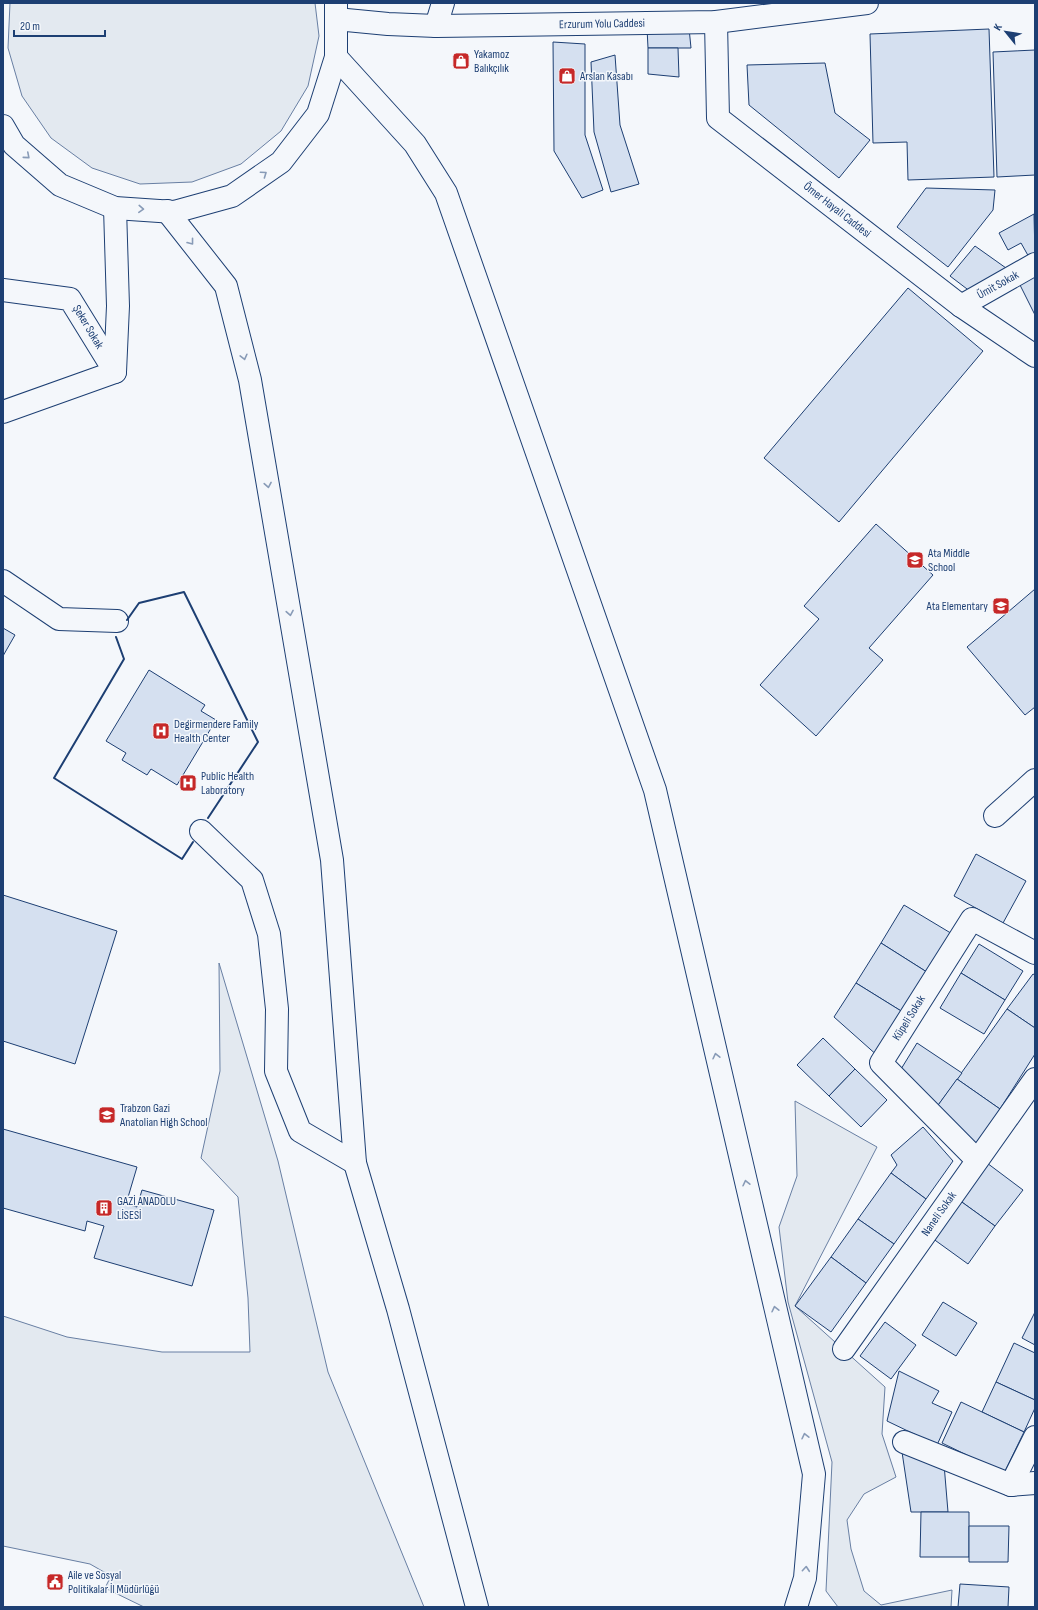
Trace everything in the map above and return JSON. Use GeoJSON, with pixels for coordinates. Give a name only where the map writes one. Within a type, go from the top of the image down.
{"type":"FeatureCollection","features":[{"type":"Feature","properties":{"kind":"main road"},"geometry":{"type":"LineString","coordinates":[[436,26],[443,3]]}},
{"type":"Feature","properties":{"kind":"main road","name":"Erzurum Yolu Caddesi"},"geometry":{"type":"LineString","coordinates":[[336,11],[388,24],[436,26],[716,22],[867,3]]}},
{"type":"Feature","properties":{"kind":"main road"},"geometry":{"type":"LineString","coordinates":[[3,126],[14,145],[60,185],[115,208],[174,212],[232,196],[281,162],[318,114],[336,57],[336,11]]}},
{"type":"Feature","properties":{"kind":"main road","name":"Ömer Hayali Caddesi"},"geometry":{"type":"LineString","coordinates":[[716,22],[718,118],[961,306],[1035,356]]}},
{"type":"Feature","properties":{"kind":"main road"},"geometry":{"type":"LineString","coordinates":[[336,57],[415,144],[446,193],[655,790],[814,1474],[805,1578],[796,1607]]}},
{"type":"Feature","properties":{"kind":"main road"},"geometry":{"type":"LineString","coordinates":[[3,412],[115,372],[118,306],[115,208]]}},
{"type":"Feature","properties":{"kind":"main road"},"geometry":{"type":"LineString","coordinates":[[167,211],[226,286],[250,380],[332,860],[355,1163],[400,1317],[477,1607]]}},
{"type":"Feature","properties":{"kind":"main road","name":"Ümit Sokak"},"geometry":{"type":"LineString","coordinates":[[961,306],[1035,264]]}},
{"type":"Feature","properties":{"kind":"main road","name":"Şeker Sokak"},"geometry":{"type":"LineString","coordinates":[[3,290],[70,299],[115,372]]}},
{"type":"Feature","properties":{"kind":"main road"},"geometry":{"type":"LineString","coordinates":[[3,581],[59,619],[117,621]]}},
{"type":"Feature","properties":{"kind":"main road"},"geometry":{"type":"LineString","coordinates":[[995,816],[1035,780]]}},
{"type":"Feature","properties":{"kind":"main road"},"geometry":{"type":"LineString","coordinates":[[201,831],[252,880],[269,934],[277,1009],[276,1071],[300,1131],[355,1163]]}},
{"type":"Feature","properties":{"kind":"main road","name":"Küpeli Sokak"},"geometry":{"type":"LineString","coordinates":[[977,1160],[881,1063],[972,918],[1035,953]]}},
{"type":"Feature","properties":{"kind":"main road","name":"Naneli Sokak"},"geometry":{"type":"LineString","coordinates":[[844,1349],[1035,1079]]}},
{"type":"Feature","properties":{"kind":"main road"},"geometry":{"type":"LineString","coordinates":[[1011,1485],[1035,1437]]}},
{"type":"Feature","properties":{"kind":"main road"},"geometry":{"type":"LineString","coordinates":[[904,1442],[1011,1485],[1035,1483]]}},
{"type":"Feature","properties":{"kind":"shaded area"},"geometry":{"type":"Polygon","coordinates":[[[10,3],[315,3],[319,36],[308,86],[281,131],[241,164],[192,182],[140,184],[92,168],[51,138],[22,96],[8,48],[10,3]]]}},
{"type":"Feature","properties":{"kind":"shaded area"},"geometry":{"type":"Polygon","coordinates":[[[219,963],[278,1161],[328,1372],[424,1607],[144,1607],[105,1588],[111,1576],[90,1564],[3,1546],[3,1316],[67,1337],[162,1352],[250,1352],[248,1298],[238,1197],[201,1158],[220,1071],[219,963]]]}},
{"type":"Feature","properties":{"kind":"shaded area"},"geometry":{"type":"Polygon","coordinates":[[[795,1101],[877,1147],[795,1306],[885,1387],[882,1434],[896,1477],[864,1494],[847,1520],[851,1549],[864,1591],[881,1605],[952,1590],[951,1607],[838,1607],[826,1591],[832,1462],[788,1302],[779,1227],[797,1176],[795,1101]]]}},
{"type":"Feature","properties":{"kind":"building"},"geometry":{"type":"Polygon","coordinates":[[[647,28],[689,28],[691,48],[648,48],[647,28]]]}},
{"type":"Feature","properties":{"kind":"building"},"geometry":{"type":"Polygon","coordinates":[[[989,29],[994,177],[908,180],[907,142],[873,143],[870,34],[989,29]]]}},
{"type":"Feature","properties":{"kind":"building"},"geometry":{"type":"Polygon","coordinates":[[[553,42],[585,44],[585,135],[603,190],[582,198],[554,151],[553,42]]]}},
{"type":"Feature","properties":{"kind":"building"},"geometry":{"type":"Polygon","coordinates":[[[648,48],[678,48],[679,77],[648,74],[648,48]]]}},
{"type":"Feature","properties":{"kind":"building"},"geometry":{"type":"Polygon","coordinates":[[[1035,50],[1035,175],[997,177],[993,52],[1035,50]]]}},
{"type":"Feature","properties":{"kind":"building"},"geometry":{"type":"Polygon","coordinates":[[[615,55],[620,125],[639,184],[611,192],[594,132],[591,62],[615,55]]]}},
{"type":"Feature","properties":{"kind":"building"},"geometry":{"type":"Polygon","coordinates":[[[825,63],[835,113],[870,140],[839,178],[749,105],[747,65],[825,63]]]}},
{"type":"Feature","properties":{"kind":"building"},"geometry":{"type":"Polygon","coordinates":[[[926,188],[995,190],[993,210],[948,267],[897,227],[926,188]]]}},
{"type":"Feature","properties":{"kind":"building"},"geometry":{"type":"Polygon","coordinates":[[[1034,214],[1035,256],[1030,259],[1021,243],[1008,250],[999,233],[1034,214]]]}},
{"type":"Feature","properties":{"kind":"building"},"geometry":{"type":"Polygon","coordinates":[[[975,246],[1006,268],[971,292],[950,276],[975,246]]]}},
{"type":"Feature","properties":{"kind":"building"},"geometry":{"type":"Polygon","coordinates":[[[1035,275],[1035,315],[1019,283],[1035,275]]]}},
{"type":"Feature","properties":{"kind":"building"},"geometry":{"type":"Polygon","coordinates":[[[908,288],[983,351],[839,522],[764,458],[908,288]]]}},
{"type":"Feature","properties":{"kind":"building"},"geometry":{"type":"Polygon","coordinates":[[[876,524],[933,575],[869,648],[883,660],[816,736],[760,685],[819,619],[804,606],[876,524]]]}},
{"type":"Feature","properties":{"kind":"building"},"geometry":{"type":"Polygon","coordinates":[[[1035,589],[1035,707],[1025,715],[967,647],[1035,589]]]}},
{"type":"Feature","properties":{"kind":"building"},"geometry":{"type":"Polygon","coordinates":[[[3,628],[15,635],[3,656],[3,628]]]}},
{"type":"Feature","properties":{"kind":"building","name":"Degirmendere Family Health Center"},"geometry":{"type":"Polygon","coordinates":[[[149,670],[205,705],[201,711],[216,720],[177,785],[151,769],[147,775],[122,760],[126,753],[106,741],[149,670]]]}},
{"type":"Feature","properties":{"kind":"building"},"geometry":{"type":"Polygon","coordinates":[[[976,854],[1026,881],[1003,923],[954,896],[976,854]]]}},
{"type":"Feature","properties":{"kind":"building"},"geometry":{"type":"Polygon","coordinates":[[[3,895],[117,931],[75,1064],[3,1041],[3,895]]]}},
{"type":"Feature","properties":{"kind":"building"},"geometry":{"type":"Polygon","coordinates":[[[904,905],[954,935],[930,974],[881,943],[904,905]]]}},
{"type":"Feature","properties":{"kind":"building"},"geometry":{"type":"Polygon","coordinates":[[[881,943],[930,974],[906,1014],[856,983],[881,943]]]}},
{"type":"Feature","properties":{"kind":"building"},"geometry":{"type":"Polygon","coordinates":[[[979,944],[1023,971],[1005,1000],[961,973],[979,944]]]}},
{"type":"Feature","properties":{"kind":"building"},"geometry":{"type":"Polygon","coordinates":[[[961,973],[1005,1000],[984,1034],[940,1008],[961,973]]]}},
{"type":"Feature","properties":{"kind":"building"},"geometry":{"type":"Polygon","coordinates":[[[1033,974],[1035,975],[1035,1028],[1007,1009],[1033,974]]]}},
{"type":"Feature","properties":{"kind":"building"},"geometry":{"type":"Polygon","coordinates":[[[856,983],[906,1014],[879,1057],[834,1017],[856,983]]]}},
{"type":"Feature","properties":{"kind":"building"},"geometry":{"type":"Polygon","coordinates":[[[1007,1009],[1035,1028],[1035,1054],[1000,1109],[957,1079],[1007,1009]]]}},
{"type":"Feature","properties":{"kind":"building"},"geometry":{"type":"Polygon","coordinates":[[[823,1038],[855,1069],[829,1096],[797,1065],[823,1038]]]}},
{"type":"Feature","properties":{"kind":"building"},"geometry":{"type":"Polygon","coordinates":[[[917,1043],[962,1073],[936,1108],[898,1074],[917,1043]]]}},
{"type":"Feature","properties":{"kind":"building"},"geometry":{"type":"Polygon","coordinates":[[[855,1069],[887,1100],[861,1127],[829,1096],[855,1069]]]}},
{"type":"Feature","properties":{"kind":"building"},"geometry":{"type":"Polygon","coordinates":[[[957,1079],[1000,1109],[977,1144],[936,1108],[957,1079]]]}},
{"type":"Feature","properties":{"kind":"building"},"geometry":{"type":"Polygon","coordinates":[[[923,1127],[953,1161],[926,1199],[891,1173],[897,1165],[891,1155],[923,1127]]]}},
{"type":"Feature","properties":{"kind":"building","name":"GAZİ ANADOLU LİSESİ"},"geometry":{"type":"Polygon","coordinates":[[[3,1129],[137,1167],[126,1204],[137,1207],[142,1190],[214,1210],[192,1286],[94,1258],[104,1226],[87,1221],[85,1231],[3,1208],[3,1129]]]}},
{"type":"Feature","properties":{"kind":"building"},"geometry":{"type":"Polygon","coordinates":[[[987,1163],[1023,1190],[995,1226],[959,1200],[987,1163]]]}},
{"type":"Feature","properties":{"kind":"building"},"geometry":{"type":"Polygon","coordinates":[[[891,1173],[926,1199],[894,1244],[858,1219],[891,1173]]]}},
{"type":"Feature","properties":{"kind":"building"},"geometry":{"type":"Polygon","coordinates":[[[959,1200],[995,1226],[968,1264],[932,1238],[959,1200]]]}},
{"type":"Feature","properties":{"kind":"building"},"geometry":{"type":"Polygon","coordinates":[[[858,1219],[894,1244],[866,1283],[831,1257],[858,1219]]]}},
{"type":"Feature","properties":{"kind":"building"},"geometry":{"type":"Polygon","coordinates":[[[831,1257],[866,1283],[831,1332],[795,1306],[831,1257]]]}},
{"type":"Feature","properties":{"kind":"building"},"geometry":{"type":"Polygon","coordinates":[[[943,1302],[977,1323],[956,1356],[922,1335],[943,1302]]]}},
{"type":"Feature","properties":{"kind":"building"},"geometry":{"type":"Polygon","coordinates":[[[1035,1312],[1035,1345],[1022,1338],[1035,1312]]]}},
{"type":"Feature","properties":{"kind":"building"},"geometry":{"type":"Polygon","coordinates":[[[885,1322],[916,1345],[891,1379],[860,1356],[885,1322]]]}},
{"type":"Feature","properties":{"kind":"building"},"geometry":{"type":"Polygon","coordinates":[[[1014,1343],[1035,1353],[1035,1400],[996,1382],[1014,1343]]]}},
{"type":"Feature","properties":{"kind":"building"},"geometry":{"type":"Polygon","coordinates":[[[899,1371],[939,1391],[932,1403],[952,1412],[937,1445],[887,1421],[899,1371]]]}},
{"type":"Feature","properties":{"kind":"building"},"geometry":{"type":"Polygon","coordinates":[[[996,1382],[1035,1400],[1035,1408],[1024,1432],[982,1412],[996,1382]]]}},
{"type":"Feature","properties":{"kind":"building"},"geometry":{"type":"Polygon","coordinates":[[[961,1402],[1024,1432],[1004,1473],[942,1443],[961,1402]]]}},
{"type":"Feature","properties":{"kind":"building"},"geometry":{"type":"Polygon","coordinates":[[[902,1452],[944,1464],[948,1512],[911,1512],[902,1452]]]}},
{"type":"Feature","properties":{"kind":"building"},"geometry":{"type":"Polygon","coordinates":[[[921,1512],[969,1512],[969,1557],[920,1557],[921,1512]]]}},
{"type":"Feature","properties":{"kind":"building"},"geometry":{"type":"Polygon","coordinates":[[[969,1526],[1009,1526],[1008,1562],[969,1562],[969,1526]]]}},
{"type":"Feature","properties":{"kind":"building"},"geometry":{"type":"Polygon","coordinates":[[[960,1584],[1009,1587],[1008,1607],[958,1607],[960,1584]]]}},
{"type":"Feature","properties":{"kind":"wall"},"geometry":{"type":"LineString","coordinates":[[127,620],[139,603],[184,592],[258,742],[208,818]]}},
{"type":"Feature","properties":{"kind":"wall"},"geometry":{"type":"LineString","coordinates":[[116,637],[124,659],[54,778],[182,859],[193,842]]}},
{"type":"Feature","properties":{"kind":"place","name":"Yakamoz Balıkçılık"},"geometry":{"type":"Point","coordinates":[461,61]}},
{"type":"Feature","properties":{"kind":"place","name":"Arslan Kasabı"},"geometry":{"type":"Point","coordinates":[567,76]}},
{"type":"Feature","properties":{"kind":"place","name":"Ata Middle School"},"geometry":{"type":"Point","coordinates":[915,560]}},
{"type":"Feature","properties":{"kind":"place","name":"Ata Elementary"},"geometry":{"type":"Point","coordinates":[1001,606]}},
{"type":"Feature","properties":{"kind":"place","name":"Degirmendere Family Health Center"},"geometry":{"type":"Point","coordinates":[161,731]}},
{"type":"Feature","properties":{"kind":"place","name":"Public Health Laboratory"},"geometry":{"type":"Point","coordinates":[188,783]}},
{"type":"Feature","properties":{"kind":"place","name":"Trabzon Gazi Anatolian High School"},"geometry":{"type":"Point","coordinates":[107,1115]}},
{"type":"Feature","properties":{"kind":"place","name":"GAZİ ANADOLU LİSESİ"},"geometry":{"type":"Point","coordinates":[104,1208]}},
{"type":"Feature","properties":{"kind":"place","name":"Aile ve Sosyal Politikalar İl Müdürlüğü"},"geometry":{"type":"Point","coordinates":[55,1582]}}]}
